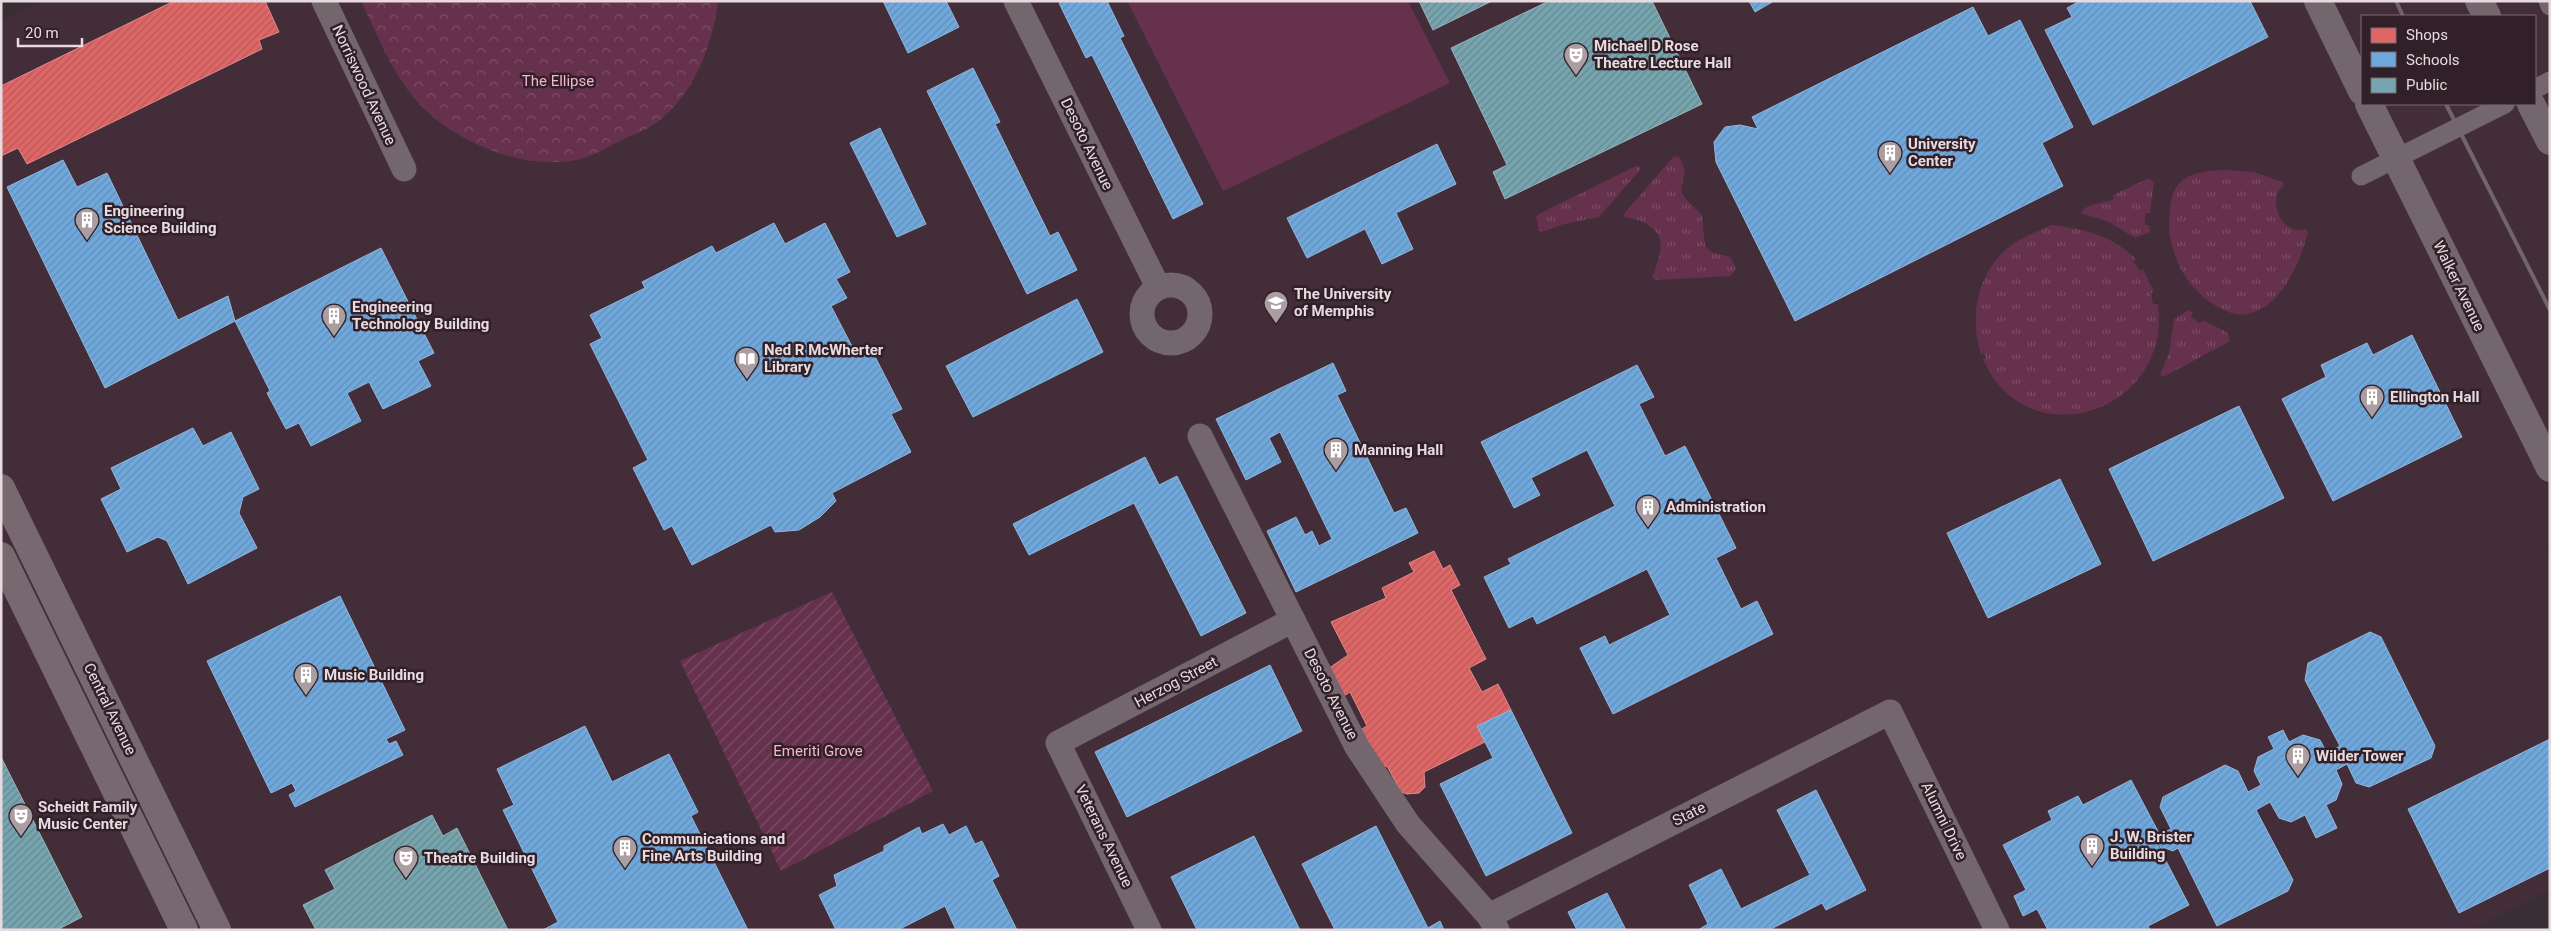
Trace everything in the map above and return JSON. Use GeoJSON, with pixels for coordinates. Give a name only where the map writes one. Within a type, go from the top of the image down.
{"type":"FeatureCollection","features":[{"type":"Feature","properties":{"kind":"main road","name":"Central Avenue"},"geometry":{"type":"LineString","coordinates":[[1,488],[217,930]]}},
{"type":"Feature","properties":{"kind":"main road","name":"Central Avenue"},"geometry":{"type":"LineString","coordinates":[[1,556],[184,930]]}},
{"type":"Feature","properties":{"kind":"street","name":"Norriswood Avenue"},"geometry":{"type":"LineString","coordinates":[[324,1],[404,169]]}},
{"type":"Feature","properties":{"kind":"street","name":"Desoto Avenue"},"geometry":{"type":"LineString","coordinates":[[1016,1],[1158,287]]}},
{"type":"Feature","properties":{"kind":"street"},"geometry":{"type":"LineString","coordinates":[[2318,1],[2361,89]]}},
{"type":"Feature","properties":{"kind":"street"},"geometry":{"type":"LineString","coordinates":[[2479,1],[2486,15]]}},
{"type":"Feature","properties":{"kind":"street"},"geometry":{"type":"LineString","coordinates":[[2548,1],[2550,6]]}},
{"type":"Feature","properties":{"kind":"street"},"geometry":{"type":"LineString","coordinates":[[2536,89],[2550,82]]}},
{"type":"Feature","properties":{"kind":"street","name":"Walker Avenue"},"geometry":{"type":"LineString","coordinates":[[2369,105],[2550,468]]}},
{"type":"Feature","properties":{"kind":"street"},"geometry":{"type":"LineString","coordinates":[[2361,176],[2503,105]]}},
{"type":"Feature","properties":{"kind":"street"},"geometry":{"type":"LineString","coordinates":[[2532,105],[2550,142]]}},
{"type":"Feature","properties":{"kind":"street","name":"Desoto Avenue"},"geometry":{"type":"LineString","coordinates":[[1200,436],[1357,748],[1408,824],[1493,923]]}},
{"type":"Feature","properties":{"kind":"street","name":"Herzog Street"},"geometry":{"type":"LineString","coordinates":[[1058,743],[1293,620]]}},
{"type":"Feature","properties":{"kind":"street","name":"State"},"geometry":{"type":"LineString","coordinates":[[1493,923],[1890,712]]}},
{"type":"Feature","properties":{"kind":"street","name":"Alumni Drive"},"geometry":{"type":"LineString","coordinates":[[1890,712],[1998,930]]}},
{"type":"Feature","properties":{"kind":"street","name":"Veterans Avenue"},"geometry":{"type":"LineString","coordinates":[[1058,743],[1150,930]]}},
{"type":"Feature","properties":{"kind":"shaded area","name":"The University of Memphis"},"geometry":{"type":"Polygon","coordinates":[[[43,1],[2550,1],[2550,544],[2544,548],[2550,559],[2550,890],[2470,930],[1,930],[1,22],[43,1]]]}},
{"type":"Feature","properties":{"kind":"green space","name":"The Ellipse"},"geometry":{"type":"Polygon","coordinates":[[[361,1],[718,1],[711,35],[699,69],[691,85],[669,112],[648,128],[594,154],[566,162],[546,162],[507,156],[488,149],[453,131],[424,109],[401,81],[392,66],[361,1]]]}},
{"type":"Feature","properties":{"kind":"green space"},"geometry":{"type":"Polygon","coordinates":[[[1127,1],[1408,1],[1450,83],[1223,191],[1127,1]]]}},
{"type":"Feature","properties":{"kind":"green space"},"geometry":{"type":"Polygon","coordinates":[[[1674,156],[1680,158],[1685,171],[1681,190],[1684,197],[1702,215],[1705,245],[1711,252],[1730,257],[1736,268],[1731,276],[1656,280],[1652,278],[1660,253],[1660,239],[1650,226],[1623,215],[1674,156]]]}},
{"type":"Feature","properties":{"kind":"green space"},"geometry":{"type":"Polygon","coordinates":[[[1636,166],[1640,167],[1640,170],[1599,217],[1564,224],[1542,232],[1539,231],[1536,217],[1539,214],[1636,166]]]}},
{"type":"Feature","properties":{"kind":"green space"},"geometry":{"type":"Polygon","coordinates":[[[2226,170],[2254,172],[2282,182],[2284,185],[2276,199],[2279,216],[2290,228],[2306,229],[2308,233],[2295,268],[2281,291],[2262,308],[2242,315],[2222,309],[2195,289],[2179,266],[2174,253],[2169,225],[2173,194],[2183,180],[2203,172],[2226,170]]]}},
{"type":"Feature","properties":{"kind":"green space"},"geometry":{"type":"Polygon","coordinates":[[[2149,178],[2154,182],[2150,213],[2145,213],[2145,225],[2149,225],[2150,232],[2135,238],[2109,222],[2081,213],[2091,205],[2114,199],[2113,195],[2149,178]]]}},
{"type":"Feature","properties":{"kind":"green space"},"geometry":{"type":"Polygon","coordinates":[[[2051,225],[2096,234],[2127,251],[2136,259],[2133,262],[2140,271],[2143,269],[2154,292],[2151,293],[2153,304],[2158,304],[2156,342],[2143,373],[2120,396],[2092,410],[2061,415],[2031,408],[2004,390],[1983,359],[1986,358],[1984,353],[1981,355],[1976,325],[1979,295],[1991,267],[2013,244],[2051,225]]]}},
{"type":"Feature","properties":{"kind":"green space"},"geometry":{"type":"Polygon","coordinates":[[[2189,310],[2193,313],[2191,317],[2200,323],[2203,320],[2228,333],[2230,341],[2165,376],[2161,376],[2169,353],[2174,319],[2189,310]]]}},
{"type":"Feature","properties":{"kind":"green space","name":"Emeriti Grove"},"geometry":{"type":"Polygon","coordinates":[[[832,592],[933,791],[781,871],[680,661],[832,592]]]}},
{"type":"Feature","properties":{"kind":"building: Shops"},"geometry":{"type":"Polygon","coordinates":[[[174,1],[265,1],[279,32],[259,40],[262,49],[27,164],[18,148],[1,156],[1,86],[174,1]]]}},
{"type":"Feature","properties":{"kind":"building: Shops"},"geometry":{"type":"Polygon","coordinates":[[[1434,551],[1443,569],[1450,565],[1460,585],[1451,590],[1486,659],[1469,668],[1482,692],[1498,684],[1511,710],[1477,726],[1485,742],[1424,772],[1425,787],[1419,793],[1407,794],[1401,792],[1387,766],[1380,770],[1360,730],[1367,726],[1350,692],[1342,697],[1328,669],[1348,655],[1331,622],[1386,598],[1382,588],[1414,572],[1409,563],[1434,551]]]}},
{"type":"Feature","properties":{"kind":"building: Schools"},"geometry":{"type":"Polygon","coordinates":[[[883,1],[946,1],[959,27],[908,53],[883,1]]]}},
{"type":"Feature","properties":{"kind":"building: Schools"},"geometry":{"type":"Polygon","coordinates":[[[1063,1],[1107,1],[1124,36],[1120,38],[1203,204],[1173,219],[1092,55],[1086,58],[1059,3],[1063,1]]]}},
{"type":"Feature","properties":{"kind":"building: Schools"},"geometry":{"type":"Polygon","coordinates":[[[1749,1],[1774,1],[1755,12],[1749,1]]]}},
{"type":"Feature","properties":{"kind":"building: Schools"},"geometry":{"type":"Polygon","coordinates":[[[2080,1],[2250,1],[2268,37],[2093,125],[2045,30],[2072,17],[2067,8],[2080,1]]]}},
{"type":"Feature","properties":{"kind":"building: Schools","name":"University Center"},"geometry":{"type":"Polygon","coordinates":[[[1973,7],[1988,36],[2020,20],[2073,127],[2042,143],[2063,186],[1795,321],[1716,162],[1714,142],[1725,127],[1740,125],[1758,129],[1752,117],[1973,7]]]}},
{"type":"Feature","properties":{"kind":"building: Schools"},"geometry":{"type":"Polygon","coordinates":[[[973,68],[1000,122],[995,124],[1050,236],[1058,232],[1077,270],[1027,294],[927,91],[973,68]]]}},
{"type":"Feature","properties":{"kind":"building: Schools"},"geometry":{"type":"Polygon","coordinates":[[[880,128],[926,224],[897,237],[850,143],[880,128]]]}},
{"type":"Feature","properties":{"kind":"building: Schools"},"geometry":{"type":"Polygon","coordinates":[[[1437,144],[1456,184],[1396,213],[1413,249],[1382,264],[1365,229],[1307,258],[1287,218],[1437,144]]]}},
{"type":"Feature","properties":{"kind":"building: Schools","name":"Engineering Science Building"},"geometry":{"type":"Polygon","coordinates":[[[63,160],[77,187],[107,173],[178,320],[228,296],[235,321],[105,388],[7,187],[63,160]]]}},
{"type":"Feature","properties":{"kind":"building: Schools","name":"Ned R McWherter Library"},"geometry":{"type":"Polygon","coordinates":[[[774,223],[785,244],[825,223],[850,272],[836,279],[847,298],[831,306],[855,352],[869,345],[902,409],[891,414],[911,452],[832,493],[836,501],[820,517],[799,530],[775,532],[771,525],[692,565],[672,526],[664,530],[633,468],[648,460],[590,344],[602,338],[590,315],[645,288],[642,282],[712,246],[716,253],[774,223]]]}},
{"type":"Feature","properties":{"kind":"building: Schools","name":"Engineering Technology Building"},"geometry":{"type":"Polygon","coordinates":[[[381,248],[434,353],[418,361],[431,386],[383,409],[369,382],[347,393],[361,421],[311,446],[299,423],[286,429],[267,393],[270,391],[235,321],[381,248]]]}},
{"type":"Feature","properties":{"kind":"building: Schools"},"geometry":{"type":"Polygon","coordinates":[[[1077,299],[1103,352],[973,417],[946,366],[1077,299]]]}},
{"type":"Feature","properties":{"kind":"building: Schools","name":"Ellington Hall"},"geometry":{"type":"Polygon","coordinates":[[[2412,335],[2462,437],[2333,501],[2282,399],[2326,377],[2321,365],[2367,343],[2373,355],[2412,335]]]}},
{"type":"Feature","properties":{"kind":"building: Schools","name":"Manning Hall"},"geometry":{"type":"Polygon","coordinates":[[[1333,363],[1346,391],[1337,395],[1394,513],[1406,508],[1418,533],[1296,592],[1267,531],[1296,517],[1305,535],[1312,531],[1319,546],[1332,539],[1280,432],[1269,438],[1281,462],[1246,480],[1216,419],[1333,363]]]}},
{"type":"Feature","properties":{"kind":"building: Schools","name":"Administration"},"geometry":{"type":"Polygon","coordinates":[[[1637,365],[1654,397],[1639,404],[1665,456],[1685,446],[1736,548],[1716,558],[1741,609],[1757,601],[1773,634],[1613,714],[1580,648],[1605,636],[1609,645],[1670,615],[1647,569],[1537,624],[1533,616],[1509,628],[1484,577],[1511,564],[1508,559],[1615,506],[1587,450],[1531,478],[1540,495],[1514,508],[1481,442],[1637,365]]]}},
{"type":"Feature","properties":{"kind":"building: Schools"},"geometry":{"type":"Polygon","coordinates":[[[2239,406],[2284,498],[2153,561],[2109,469],[2239,406]]]}},
{"type":"Feature","properties":{"kind":"building: Schools"},"geometry":{"type":"Polygon","coordinates":[[[193,428],[203,446],[231,432],[259,489],[243,497],[239,513],[257,548],[188,584],[167,541],[158,537],[127,552],[101,499],[121,489],[111,468],[193,428]]]}},
{"type":"Feature","properties":{"kind":"building: Schools"},"geometry":{"type":"Polygon","coordinates":[[[1145,457],[1159,485],[1177,476],[1246,613],[1201,636],[1134,503],[1029,555],[1013,524],[1145,457]]]}},
{"type":"Feature","properties":{"kind":"building: Schools"},"geometry":{"type":"Polygon","coordinates":[[[2060,479],[2101,564],[1988,618],[1947,533],[2060,479]]]}},
{"type":"Feature","properties":{"kind":"building: Schools","name":"Music Building"},"geometry":{"type":"Polygon","coordinates":[[[340,596],[405,730],[386,739],[389,744],[396,741],[403,755],[295,807],[289,795],[296,791],[292,783],[271,793],[207,661],[340,596]]]}},
{"type":"Feature","properties":{"kind":"building: Schools","name":"Wilder Tower"},"geometry":{"type":"Polygon","coordinates":[[[2370,632],[2381,637],[2435,746],[2431,758],[2369,787],[2356,783],[2347,764],[2336,770],[2342,784],[2336,800],[2326,805],[2337,828],[2316,838],[2305,815],[2291,822],[2279,818],[2270,802],[2256,810],[2293,880],[2288,891],[2217,926],[2178,848],[2173,851],[2165,848],[2162,850],[2157,841],[2163,833],[2171,829],[2160,807],[2163,797],[2225,765],[2238,771],[2248,792],[2261,785],[2254,771],[2258,757],[2274,749],[2268,737],[2283,730],[2289,742],[2303,735],[2320,740],[2327,753],[2340,746],[2305,680],[2308,663],[2370,632]]]}},
{"type":"Feature","properties":{"kind":"building: Schools"},"geometry":{"type":"Polygon","coordinates":[[[1270,665],[1302,731],[1127,817],[1095,752],[1270,665]]]}},
{"type":"Feature","properties":{"kind":"building: Schools"},"geometry":{"type":"Polygon","coordinates":[[[1511,710],[1572,833],[1486,876],[1440,784],[1493,758],[1477,726],[1511,710]]]}},
{"type":"Feature","properties":{"kind":"building: Schools","name":"Communications and Fine Arts Building"},"geometry":{"type":"Polygon","coordinates":[[[585,726],[612,782],[669,754],[698,812],[691,816],[748,930],[543,930],[558,922],[503,810],[514,805],[497,769],[585,726]]]}},
{"type":"Feature","properties":{"kind":"building: Schools"},"geometry":{"type":"Polygon","coordinates":[[[2550,739],[2550,868],[2459,913],[2408,809],[2550,739]]]}},
{"type":"Feature","properties":{"kind":"building: Schools","name":"J. W. Brister Building"},"geometry":{"type":"Polygon","coordinates":[[[2131,780],[2160,835],[2154,838],[2189,905],[2148,926],[2150,930],[2048,930],[2037,909],[2023,916],[2014,896],[2026,890],[2003,845],[2052,820],[2048,811],[2078,796],[2083,805],[2131,780]]]}},
{"type":"Feature","properties":{"kind":"building: Schools"},"geometry":{"type":"Polygon","coordinates":[[[1816,790],[1866,890],[1826,910],[1822,903],[1769,930],[1698,930],[1708,924],[1689,885],[1721,869],[1741,909],[1810,875],[1777,810],[1816,790]]]}},
{"type":"Feature","properties":{"kind":"building: Schools"},"geometry":{"type":"Polygon","coordinates":[[[943,824],[949,835],[966,826],[975,844],[982,841],[999,876],[992,880],[1017,930],[956,930],[945,906],[898,930],[836,930],[819,895],[837,886],[834,875],[884,851],[884,846],[919,827],[922,834],[943,824]]]}},
{"type":"Feature","properties":{"kind":"building: Schools"},"geometry":{"type":"Polygon","coordinates":[[[1376,826],[1428,928],[1440,921],[1444,930],[1335,930],[1302,864],[1376,826]]]}},
{"type":"Feature","properties":{"kind":"building: Schools"},"geometry":{"type":"Polygon","coordinates":[[[1254,836],[1300,930],[1197,930],[1171,877],[1254,836]]]}},
{"type":"Feature","properties":{"kind":"building: Schools"},"geometry":{"type":"Polygon","coordinates":[[[1607,893],[1626,930],[1577,930],[1568,912],[1607,893]]]}},
{"type":"Feature","properties":{"kind":"building: Public"},"geometry":{"type":"Polygon","coordinates":[[[1419,1],[1492,1],[1433,30],[1419,1]]]}},
{"type":"Feature","properties":{"kind":"building: Public","name":"Michael D Rose Theatre Lecture Hall"},"geometry":{"type":"Polygon","coordinates":[[[1549,1],[1652,1],[1702,104],[1505,199],[1493,172],[1507,165],[1451,48],[1549,1]]]}},
{"type":"Feature","properties":{"kind":"building: Public","name":"Scheidt Family Music Center"},"geometry":{"type":"Polygon","coordinates":[[[1,757],[82,917],[57,930],[1,930],[1,757]]]}},
{"type":"Feature","properties":{"kind":"building: Public","name":"Theatre Building"},"geometry":{"type":"Polygon","coordinates":[[[432,815],[443,836],[457,828],[508,930],[316,930],[303,905],[335,889],[325,870],[432,815]]]}},
{"type":"Feature","properties":{"kind":"railway"},"geometry":{"type":"LineString","coordinates":[[2396,1],[2403,15]]}},
{"type":"Feature","properties":{"kind":"railway"},"geometry":{"type":"LineString","coordinates":[[2447,105],[2550,310]]}},
{"type":"Feature","properties":{"kind":"place","name":"Michael D Rose Theatre Lecture Hall"},"geometry":{"type":"Point","coordinates":[1576,76]}},
{"type":"Feature","properties":{"kind":"place","name":"University Center"},"geometry":{"type":"Point","coordinates":[1890,174]}},
{"type":"Feature","properties":{"kind":"place","name":"Engineering Science Building"},"geometry":{"type":"Point","coordinates":[87,241]}},
{"type":"Feature","properties":{"kind":"place","name":"The University of Memphis"},"geometry":{"type":"Point","coordinates":[1276,324]}},
{"type":"Feature","properties":{"kind":"place","name":"Engineering Technology Building"},"geometry":{"type":"Point","coordinates":[334,337]}},
{"type":"Feature","properties":{"kind":"place","name":"Ned R McWherter Library"},"geometry":{"type":"Point","coordinates":[747,380]}},
{"type":"Feature","properties":{"kind":"place","name":"Ellington Hall"},"geometry":{"type":"Point","coordinates":[2372,418]}},
{"type":"Feature","properties":{"kind":"place","name":"Manning Hall"},"geometry":{"type":"Point","coordinates":[1336,471]}},
{"type":"Feature","properties":{"kind":"place","name":"Administration"},"geometry":{"type":"Point","coordinates":[1648,528]}},
{"type":"Feature","properties":{"kind":"place","name":"Music Building"},"geometry":{"type":"Point","coordinates":[306,696]}},
{"type":"Feature","properties":{"kind":"place","name":"Wilder Tower"},"geometry":{"type":"Point","coordinates":[2298,777]}},
{"type":"Feature","properties":{"kind":"place","name":"Scheidt Family Music Center"},"geometry":{"type":"Point","coordinates":[21,837]}},
{"type":"Feature","properties":{"kind":"place","name":"J. W. Brister Building"},"geometry":{"type":"Point","coordinates":[2092,867]}},
{"type":"Feature","properties":{"kind":"place","name":"Communications and Fine Arts Building"},"geometry":{"type":"Point","coordinates":[625,869]}},
{"type":"Feature","properties":{"kind":"place","name":"Theatre Building"},"geometry":{"type":"Point","coordinates":[406,879]}}]}
